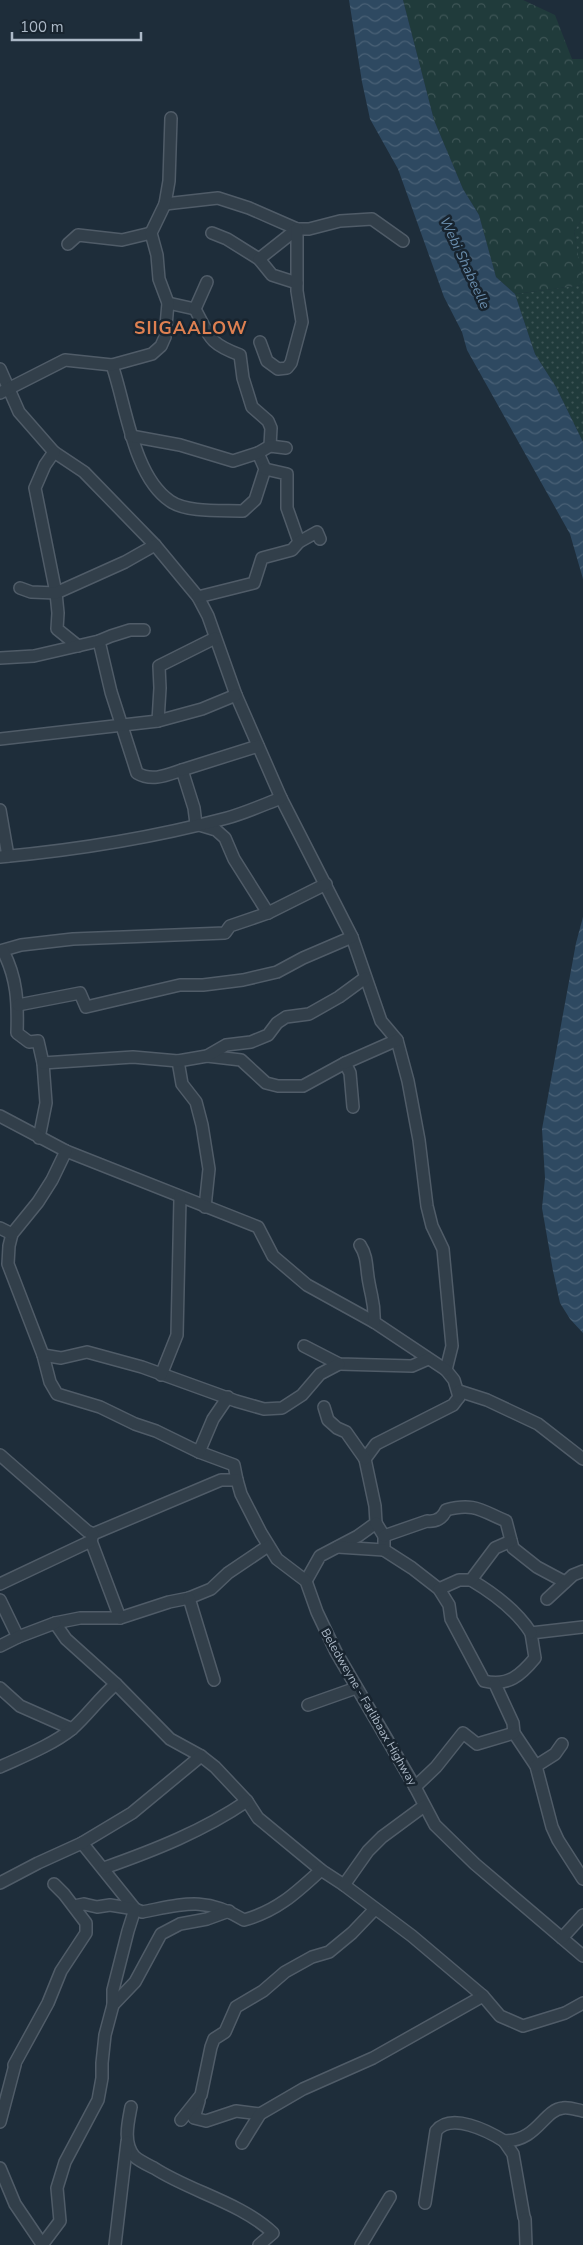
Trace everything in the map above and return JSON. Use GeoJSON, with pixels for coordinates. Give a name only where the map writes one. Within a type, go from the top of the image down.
{"type":"FeatureCollection","features":[{"type":"Feature","properties":{"kind":"street"},"geometry":{"type":"LineString","coordinates":[[4,391],[65,360],[112,365],[152,354],[161,346],[166,337],[168,303],[159,279],[157,254],[151,233],[165,204],[170,161],[171,118]]}},
{"type":"Feature","properties":{"kind":"street"},"geometry":{"type":"LineString","coordinates":[[165,204],[218,198],[249,208],[297,229],[309,229],[340,221],[372,219],[403,241]]}},
{"type":"Feature","properties":{"kind":"street"},"geometry":{"type":"LineString","coordinates":[[259,259],[297,229]]}},
{"type":"Feature","properties":{"kind":"street"},"geometry":{"type":"LineString","coordinates":[[260,342],[267,361],[278,369],[287,368],[291,363],[302,322],[297,284],[297,229]]}},
{"type":"Feature","properties":{"kind":"street"},"geometry":{"type":"LineString","coordinates":[[68,244],[78,235],[122,240],[151,233]]}},
{"type":"Feature","properties":{"kind":"street"},"geometry":{"type":"LineString","coordinates":[[212,233],[227,239],[259,259],[272,275],[297,284]]}},
{"type":"Feature","properties":{"kind":"street"},"geometry":{"type":"LineString","coordinates":[[207,282],[195,308],[209,338],[223,348],[240,355],[243,378],[252,407],[268,420],[271,428],[270,446]]}},
{"type":"Feature","properties":{"kind":"street"},"geometry":{"type":"LineString","coordinates":[[168,303],[195,308]]}},
{"type":"Feature","properties":{"kind":"street"},"geometry":{"type":"LineString","coordinates":[[112,365],[131,436],[150,481],[171,502],[204,510],[243,511],[255,500],[265,469],[258,453]]}},
{"type":"Feature","properties":{"kind":"street"},"geometry":{"type":"LineString","coordinates":[[0,369],[4,391],[19,412],[54,452],[84,472],[155,545],[198,598],[208,616],[236,695],[281,798],[352,937],[381,1021],[397,1040],[408,1081],[419,1140],[427,1206],[432,1226],[442,1248],[452,1346],[446,1370]]}},
{"type":"Feature","properties":{"kind":"street"},"geometry":{"type":"LineString","coordinates":[[131,436],[180,445],[232,461],[258,453],[270,446],[286,448]]}},
{"type":"Feature","properties":{"kind":"street"},"geometry":{"type":"LineString","coordinates":[[54,452],[42,469],[35,488],[56,593],[57,629],[78,646]]}},
{"type":"Feature","properties":{"kind":"street"},"geometry":{"type":"LineString","coordinates":[[265,469],[287,474],[287,508],[299,542]]}},
{"type":"Feature","properties":{"kind":"street"},"geometry":{"type":"LineString","coordinates":[[198,598],[254,583],[262,558],[292,550],[299,542],[317,532],[320,539]]}},
{"type":"Feature","properties":{"kind":"street"},"geometry":{"type":"LineString","coordinates":[[20,588],[31,592],[56,593],[125,562],[155,545]]}},
{"type":"Feature","properties":{"kind":"street"},"geometry":{"type":"LineString","coordinates":[[0,658],[34,656],[99,641],[130,630],[144,630]]}},
{"type":"Feature","properties":{"kind":"street"},"geometry":{"type":"LineString","coordinates":[[158,721],[159,666],[215,638]]}},
{"type":"Feature","properties":{"kind":"street"},"geometry":{"type":"LineString","coordinates":[[99,641],[121,725],[138,773],[149,777],[157,777],[258,746]]}},
{"type":"Feature","properties":{"kind":"street"},"geometry":{"type":"LineString","coordinates":[[0,739],[158,721],[202,709],[236,695]]}},
{"type":"Feature","properties":{"kind":"street"},"geometry":{"type":"LineString","coordinates":[[182,770],[194,808],[196,824]]}},
{"type":"Feature","properties":{"kind":"street"},"geometry":{"type":"LineString","coordinates":[[0,810],[4,856],[76,849],[227,818],[281,798]]}},
{"type":"Feature","properties":{"kind":"street"},"geometry":{"type":"LineString","coordinates":[[196,824],[216,830],[225,838],[234,859],[268,913]]}},
{"type":"Feature","properties":{"kind":"street"},"geometry":{"type":"LineString","coordinates":[[39,1138],[46,1103],[43,1063],[38,1041],[29,1042],[17,1032],[18,1005],[12,970],[1,951],[20,945],[73,939],[225,933],[230,926],[268,913],[326,884]]}},
{"type":"Feature","properties":{"kind":"street"},"geometry":{"type":"LineString","coordinates":[[18,1005],[80,993],[86,1007],[180,985],[203,985],[243,980],[277,972],[303,958],[352,937]]}},
{"type":"Feature","properties":{"kind":"street"},"geometry":{"type":"LineString","coordinates":[[207,1056],[226,1045],[251,1042],[268,1035],[277,1023],[286,1017],[309,1014],[339,997],[365,978]]}},
{"type":"Feature","properties":{"kind":"street"},"geometry":{"type":"LineString","coordinates":[[43,1063],[123,1058],[178,1061],[207,1056],[241,1060],[266,1083],[278,1086],[304,1086],[345,1063],[397,1040]]}},
{"type":"Feature","properties":{"kind":"street"},"geometry":{"type":"LineString","coordinates":[[178,1061],[182,1084],[196,1102],[205,1142],[209,1169],[205,1207]]}},
{"type":"Feature","properties":{"kind":"street"},"geometry":{"type":"LineString","coordinates":[[345,1063],[350,1073],[353,1107]]}},
{"type":"Feature","properties":{"kind":"street"},"geometry":{"type":"LineString","coordinates":[[0,1116],[66,1151],[258,1228],[273,1256],[293,1275],[307,1285],[374,1322],[446,1370],[454,1380],[459,1397]]}},
{"type":"Feature","properties":{"kind":"street"},"geometry":{"type":"LineString","coordinates":[[66,1151],[52,1180],[38,1202],[12,1234],[8,1264],[43,1355],[50,1382],[57,1394],[100,1407],[199,1452],[234,1465],[236,1480],[241,1494],[268,1546],[277,1559],[306,1581],[320,1556],[358,1536],[376,1523]]}},
{"type":"Feature","properties":{"kind":"street"},"geometry":{"type":"LineString","coordinates":[[161,1375],[177,1336],[180,1198]]}},
{"type":"Feature","properties":{"kind":"street"},"geometry":{"type":"LineString","coordinates":[[0,1228],[12,1234]]}},
{"type":"Feature","properties":{"kind":"street"},"geometry":{"type":"LineString","coordinates":[[360,1245],[366,1253],[369,1282],[375,1303],[374,1322]]}},
{"type":"Feature","properties":{"kind":"street"},"geometry":{"type":"LineString","coordinates":[[304,1346],[339,1364],[412,1366],[428,1359]]}},
{"type":"Feature","properties":{"kind":"street"},"geometry":{"type":"LineString","coordinates":[[43,1355],[61,1358],[87,1352],[142,1367],[264,1409],[282,1408],[302,1395],[320,1374],[339,1364]]}},
{"type":"Feature","properties":{"kind":"street"},"geometry":{"type":"LineString","coordinates":[[365,1459],[376,1444],[453,1405],[459,1397],[459,1391],[487,1400],[538,1424],[583,1457]]}},
{"type":"Feature","properties":{"kind":"street"},"geometry":{"type":"LineString","coordinates":[[199,1452],[213,1419],[228,1397]]}},
{"type":"Feature","properties":{"kind":"street"},"geometry":{"type":"LineString","coordinates":[[324,1407],[328,1420],[346,1432],[365,1459],[375,1506],[376,1523],[384,1536],[384,1550]]}},
{"type":"Feature","properties":{"kind":"street"},"geometry":{"type":"LineString","coordinates":[[0,1455],[92,1537],[120,1618]]}},
{"type":"Feature","properties":{"kind":"street"},"geometry":{"type":"LineString","coordinates":[[0,1584],[92,1537],[221,1480],[236,1480]]}},
{"type":"Feature","properties":{"kind":"street"},"geometry":{"type":"LineString","coordinates":[[384,1536],[427,1521],[433,1522],[439,1519],[446,1510],[470,1507],[484,1509],[506,1521],[513,1548],[522,1557],[565,1582]]}},
{"type":"Feature","properties":{"kind":"street"},"geometry":{"type":"LineString","coordinates":[[471,1580],[495,1548],[511,1540]]}},
{"type":"Feature","properties":{"kind":"street"},"geometry":{"type":"LineString","coordinates":[[0,1646],[55,1623],[80,1618],[120,1618],[169,1602],[189,1598],[211,1589],[228,1573],[268,1546]]}},
{"type":"Feature","properties":{"kind":"street"},"geometry":{"type":"LineString","coordinates":[[336,1547],[384,1550],[412,1568],[439,1589],[449,1606],[451,1620],[484,1681],[495,1684],[522,1675],[535,1658],[531,1633],[525,1623],[499,1599],[471,1580],[459,1580],[439,1589]]}},
{"type":"Feature","properties":{"kind":"street"},"geometry":{"type":"LineString","coordinates":[[547,1599],[573,1575],[583,1571]]}},
{"type":"Feature","properties":{"kind":"street","name":"Beledweyne - Farlibaax Highway"},"geometry":{"type":"LineString","coordinates":[[306,1581],[317,1612],[356,1688],[415,1787],[435,1825],[468,1857],[583,1956]]}},
{"type":"Feature","properties":{"kind":"street"},"geometry":{"type":"LineString","coordinates":[[189,1598],[214,1680]]}},
{"type":"Feature","properties":{"kind":"street"},"geometry":{"type":"LineString","coordinates":[[0,1600],[18,1637]]}},
{"type":"Feature","properties":{"kind":"street"},"geometry":{"type":"LineString","coordinates":[[55,1623],[66,1638],[116,1684],[170,1739],[201,1756],[215,1768],[247,1801],[258,1818],[321,1870],[412,1936],[483,1996],[500,2016],[524,2026],[566,2013],[583,2003]]}},
{"type":"Feature","properties":{"kind":"street"},"geometry":{"type":"LineString","coordinates":[[531,1633],[583,1627]]}},
{"type":"Feature","properties":{"kind":"street"},"geometry":{"type":"LineString","coordinates":[[0,1767],[36,1750],[72,1729],[102,1696],[116,1684]]}},
{"type":"Feature","properties":{"kind":"street"},"geometry":{"type":"LineString","coordinates":[[495,1684],[513,1723],[514,1733],[536,1766],[552,1827],[558,1840],[583,1879]]}},
{"type":"Feature","properties":{"kind":"street"},"geometry":{"type":"LineString","coordinates":[[0,1688],[20,1706],[72,1729]]}},
{"type":"Feature","properties":{"kind":"street"},"geometry":{"type":"LineString","coordinates":[[308,1705],[356,1688]]}},
{"type":"Feature","properties":{"kind":"street"},"geometry":{"type":"LineString","coordinates":[[415,1787],[436,1766],[463,1733],[477,1744],[514,1733]]}},
{"type":"Feature","properties":{"kind":"street"},"geometry":{"type":"LineString","coordinates":[[536,1766],[555,1754],[562,1744]]}},
{"type":"Feature","properties":{"kind":"street"},"geometry":{"type":"LineString","coordinates":[[0,1884],[38,1863],[82,1843],[132,1813],[201,1756]]}},
{"type":"Feature","properties":{"kind":"street"},"geometry":{"type":"LineString","coordinates":[[104,1868],[155,1850],[217,1822],[247,1801]]}},
{"type":"Feature","properties":{"kind":"street"},"geometry":{"type":"LineString","coordinates":[[344,1885],[368,1851],[382,1837],[424,1806]]}},
{"type":"Feature","properties":{"kind":"street"},"geometry":{"type":"LineString","coordinates":[[82,1843],[136,1909]]}},
{"type":"Feature","properties":{"kind":"street"},"geometry":{"type":"LineString","coordinates":[[74,1906],[84,1904],[97,1907],[110,1905],[136,1909],[142,1912],[193,1903],[221,1907],[244,1920],[258,1916],[289,1900],[321,1870]]}},
{"type":"Feature","properties":{"kind":"street"},"geometry":{"type":"LineString","coordinates":[[0,2122],[14,2065],[27,2038],[48,2004],[61,1971],[86,1933],[86,1923],[74,1906],[54,1884]]}},
{"type":"Feature","properties":{"kind":"street"},"geometry":{"type":"LineString","coordinates":[[0,2168],[15,2204],[42,2244],[60,2221],[57,2188],[65,2162],[98,2100],[102,2078],[105,2035],[113,2005],[113,1990],[128,1931],[136,1909]]}},
{"type":"Feature","properties":{"kind":"street"},"geometry":{"type":"LineString","coordinates":[[260,2114],[236,2111],[206,2121],[194,2118],[214,2039],[225,2032],[236,2008],[263,1991],[285,1972],[312,1957],[330,1952],[375,1909]]}},
{"type":"Feature","properties":{"kind":"street"},"geometry":{"type":"LineString","coordinates":[[113,2005],[135,1982],[161,1934],[180,1924],[207,1919],[229,1911]]}},
{"type":"Feature","properties":{"kind":"street"},"geometry":{"type":"LineString","coordinates":[[562,1938],[583,1916]]}},
{"type":"Feature","properties":{"kind":"street"},"geometry":{"type":"LineString","coordinates":[[242,2143],[260,2114],[303,2089],[373,2058],[483,1996]]}},
{"type":"Feature","properties":{"kind":"street"},"geometry":{"type":"LineString","coordinates":[[181,2120],[201,2095]]}},
{"type":"Feature","properties":{"kind":"street"},"geometry":{"type":"LineString","coordinates":[[131,2107],[126,2132],[135,2156],[165,2176],[209,2194],[265,2226],[273,2233],[259,2245]]}},
{"type":"Feature","properties":{"kind":"street"},"geometry":{"type":"LineString","coordinates":[[425,2203],[436,2131],[439,2127],[455,2124],[467,2125],[504,2141],[515,2141],[530,2135],[550,2115],[563,2108],[583,2111]]}},
{"type":"Feature","properties":{"kind":"street"},"geometry":{"type":"LineString","coordinates":[[115,2245],[128,2141]]}},
{"type":"Feature","properties":{"kind":"street"},"geometry":{"type":"LineString","coordinates":[[504,2141],[514,2154],[524,2218],[526,2245]]}},
{"type":"Feature","properties":{"kind":"street"},"geometry":{"type":"LineString","coordinates":[[361,2245],[390,2197]]}},
{"type":"Feature","properties":{"kind":"green space"},"geometry":{"type":"Polygon","coordinates":[[[403,0],[523,0],[555,15],[572,59],[583,59],[583,218],[574,231],[583,285],[515,294],[496,277],[479,215],[463,189],[434,120],[403,0]]]}},
{"type":"Feature","properties":{"kind":"green space"},"geometry":{"type":"Polygon","coordinates":[[[583,218],[583,442],[556,387],[535,354],[515,294],[582,285],[574,231],[583,218]]]}},
{"type":"Feature","properties":{"kind":"water","name":"Webi Shabeelle"},"geometry":{"type":"Polygon","coordinates":[[[349,0],[403,0],[434,120],[463,189],[479,215],[496,277],[515,294],[535,354],[556,387],[583,442],[583,579],[570,534],[467,350],[462,332],[444,297],[398,169],[370,119],[349,0]]]}},
{"type":"Feature","properties":{"kind":"water"},"geometry":{"type":"Polygon","coordinates":[[[583,917],[583,1333],[570,1319],[560,1303],[553,1271],[542,1208],[545,1178],[542,1129],[576,943],[583,917]]]}},
{"type":"Feature","properties":{"kind":"district","name":"SIIGAALOW"},"geometry":{"type":"Point","coordinates":[191,328]}}]}
